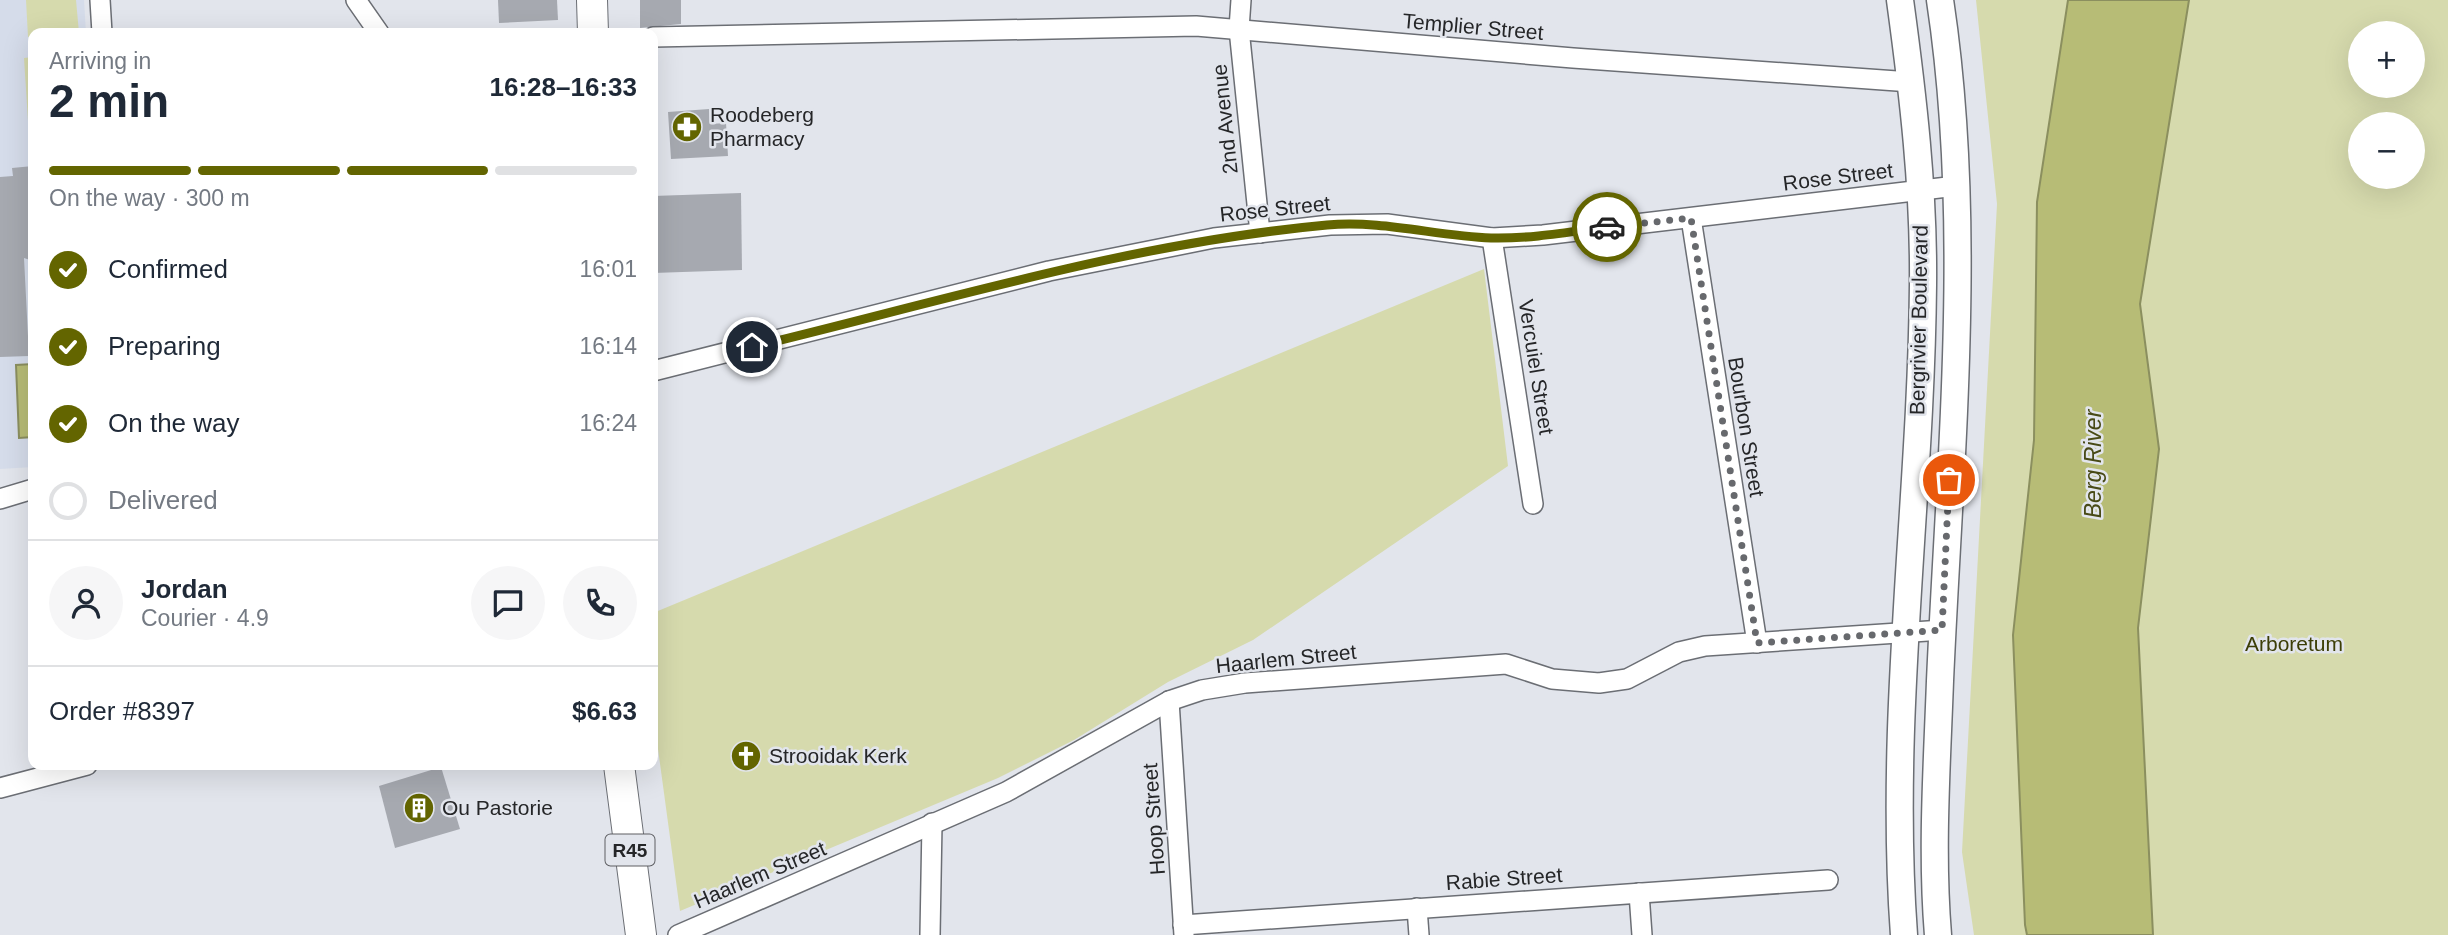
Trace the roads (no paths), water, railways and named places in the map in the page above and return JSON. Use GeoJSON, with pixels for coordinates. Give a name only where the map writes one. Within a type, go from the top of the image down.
{"type":"FeatureCollection","features":[{"type":"Feature","properties":{"kind":"main road"},"geometry":{"type":"LineString","coordinates":[[592,0],[593,28]]}},
{"type":"Feature","properties":{"kind":"main road","name":"R45"},"geometry":{"type":"LineString","coordinates":[[620,770],[641,935]]}},
{"type":"Feature","properties":{"kind":"street"},"geometry":{"type":"LineString","coordinates":[[100,0],[102,28]]}},
{"type":"Feature","properties":{"kind":"street"},"geometry":{"type":"LineString","coordinates":[[356,0],[376,28]]}},
{"type":"Feature","properties":{"kind":"street","name":"2nd Avenue"},"geometry":{"type":"LineString","coordinates":[[1241,0],[1239,29],[1260,233]]}},
{"type":"Feature","properties":{"kind":"street","name":"Bergrivier Boulevard"},"geometry":{"type":"LineString","coordinates":[[1900,0],[1921,189],[1923,285],[1899,806],[1904,935]]}},
{"type":"Feature","properties":{"kind":"street","name":"Bergrivier Boulevard"},"geometry":{"type":"LineString","coordinates":[[1938,935],[1936,791],[1957,286],[1956,186],[1940,0]]}},
{"type":"Feature","properties":{"kind":"street","name":"Templier Street"},"geometry":{"type":"LineString","coordinates":[[658,37],[1141,25],[1239,29],[1573,58],[1911,82]]}},
{"type":"Feature","properties":{"kind":"street","name":"Rose Street"},"geometry":{"type":"LineString","coordinates":[[658,370],[1049,271],[1170,246],[1260,233],[1330,225],[1387,225],[1492,238],[1691,218],[1956,186]]}},
{"type":"Feature","properties":{"kind":"street","name":"Bourbon Street"},"geometry":{"type":"LineString","coordinates":[[1691,218],[1757,643]]}},
{"type":"Feature","properties":{"kind":"street","name":"Vercuiel Street"},"geometry":{"type":"LineString","coordinates":[[1492,238],[1533,504]]}},
{"type":"Feature","properties":{"kind":"street"},"geometry":{"type":"LineString","coordinates":[[0,499],[28,491]]}},
{"type":"Feature","properties":{"kind":"street","name":"Haarlem Street"},"geometry":{"type":"LineString","coordinates":[[678,935],[804,883],[932,823],[1006,792],[1169,701],[1202,690],[1245,683],[1506,664],[1552,679],[1599,683],[1627,679],[1679,652],[1705,646],[1907,630],[1942,630]]}},
{"type":"Feature","properties":{"kind":"street","name":"Hoop Street"},"geometry":{"type":"LineString","coordinates":[[1169,701],[1184,930]]}},
{"type":"Feature","properties":{"kind":"street"},"geometry":{"type":"LineString","coordinates":[[0,788],[68,770]]}},
{"type":"Feature","properties":{"kind":"street"},"geometry":{"type":"LineString","coordinates":[[930,935],[932,823]]}},
{"type":"Feature","properties":{"kind":"street","name":"Rabie Street"},"geometry":{"type":"LineString","coordinates":[[1184,930],[1417,908],[1828,880]]}},
{"type":"Feature","properties":{"kind":"street"},"geometry":{"type":"LineString","coordinates":[[1639,893],[1642,935]]}},
{"type":"Feature","properties":{"kind":"street"},"geometry":{"type":"LineString","coordinates":[[1417,908],[1419,935]]}},
{"type":"Feature","properties":{"kind":"water","name":"Berg River"},"geometry":{"type":"Polygon","coordinates":[[[2068,0],[2189,0],[2140,304],[2159,449],[2138,628],[2153,935],[2027,935],[2025,925],[2013,635],[2034,440],[2037,202],[2068,0]]]}},
{"type":"Feature","properties":{"kind":"water"},"geometry":{"type":"Polygon","coordinates":[[[28,364],[28,437],[19,438],[16,365],[28,364]]]}},
{"type":"Feature","properties":{"kind":"place","name":"Roodeberg Pharmacy"},"geometry":{"type":"Point","coordinates":[687,127]}},
{"type":"Feature","properties":{"kind":"place","name":"Strooidak Kerk"},"geometry":{"type":"Point","coordinates":[746,756]}},
{"type":"Feature","properties":{"kind":"place","name":"Ou Pastorie"},"geometry":{"type":"Point","coordinates":[419,808]}},
{"type":"Feature","properties":{"kind":"park label","name":"Arboretum"},"geometry":{"type":"Point","coordinates":[2294,644]}}]}
